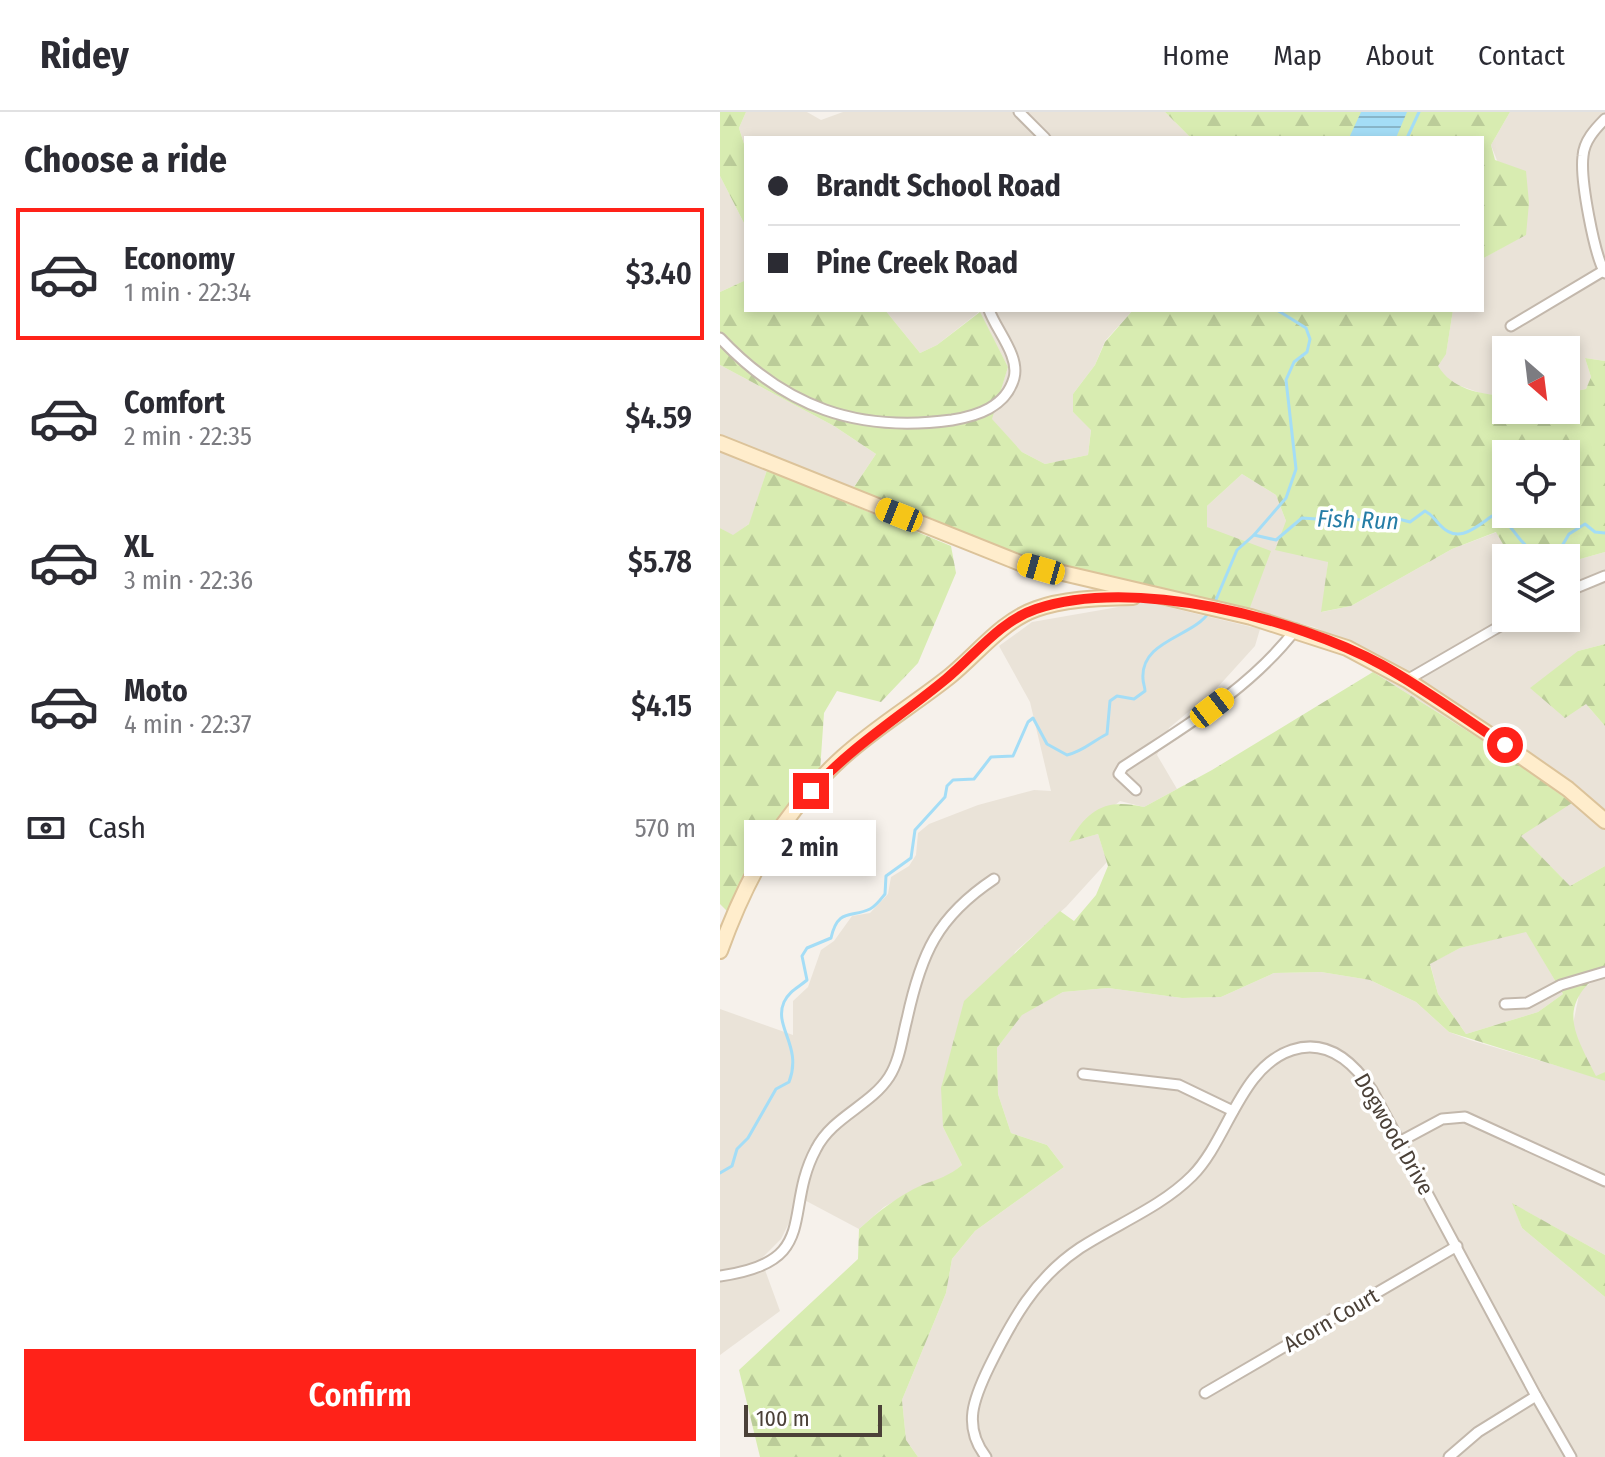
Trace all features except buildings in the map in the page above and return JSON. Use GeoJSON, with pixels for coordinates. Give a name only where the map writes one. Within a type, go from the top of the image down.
{"type":"FeatureCollection","features":[{"type":"Feature","properties":{"kind":"street"},"geometry":{"type":"LineString","coordinates":[[1019,112],[1043,136]]}},
{"type":"Feature","properties":{"kind":"street"},"geometry":{"type":"LineString","coordinates":[[1511,326],[1604,272],[1595,247],[1583,154],[1595,129],[1605,119]]}},
{"type":"Feature","properties":{"kind":"street"},"geometry":{"type":"LineString","coordinates":[[720,338],[743,364],[774,387],[821,408],[861,421],[927,424],[991,409],[1011,383],[1012,361],[990,312]]}},
{"type":"Feature","properties":{"kind":"street"},"geometry":{"type":"LineString","coordinates":[[720,443],[1020,563],[1296,629],[1347,648],[1407,680],[1568,789],[1605,821]]}},
{"type":"Feature","properties":{"kind":"street"},"geometry":{"type":"LineString","coordinates":[[1580,586],[1605,576]]}},
{"type":"Feature","properties":{"kind":"street"},"geometry":{"type":"LineString","coordinates":[[720,951],[744,888],[769,843],[795,809],[844,756],[923,698],[1000,630],[1025,614],[1055,604],[1153,596]]}},
{"type":"Feature","properties":{"kind":"street"},"geometry":{"type":"LineString","coordinates":[[1136,790],[1119,774],[1123,767],[1247,682],[1272,659],[1296,629]]}},
{"type":"Feature","properties":{"kind":"street"},"geometry":{"type":"LineString","coordinates":[[1407,680],[1492,631]]}},
{"type":"Feature","properties":{"kind":"street"},"geometry":{"type":"LineString","coordinates":[[720,1276],[767,1262],[788,1244],[798,1223],[817,1146],[835,1125],[873,1096],[892,1074],[915,983],[935,934],[965,901],[994,879]]}},
{"type":"Feature","properties":{"kind":"street"},"geometry":{"type":"LineString","coordinates":[[1505,1004],[1527,1003],[1561,985],[1605,972]]}},
{"type":"Feature","properties":{"kind":"street","name":"Dogwood Drive"},"geometry":{"type":"LineString","coordinates":[[986,1457],[975,1440],[971,1411],[1006,1330],[1027,1299],[1066,1258],[1183,1185],[1206,1162],[1233,1111],[1259,1074],[1282,1054],[1297,1048],[1328,1049],[1353,1064],[1362,1075],[1401,1141],[1571,1457]]}},
{"type":"Feature","properties":{"kind":"street"},"geometry":{"type":"LineString","coordinates":[[1083,1074],[1179,1085],[1233,1111]]}},
{"type":"Feature","properties":{"kind":"street"},"geometry":{"type":"LineString","coordinates":[[1401,1141],[1442,1119],[1465,1117],[1605,1181]]}},
{"type":"Feature","properties":{"kind":"street","name":"Acorn Court"},"geometry":{"type":"LineString","coordinates":[[1205,1393],[1457,1246]]}},
{"type":"Feature","properties":{"kind":"street"},"geometry":{"type":"LineString","coordinates":[[1449,1457],[1478,1432],[1536,1396]]}},
{"type":"Feature","properties":{"kind":"shaded area"},"geometry":{"type":"Polygon","coordinates":[[[746,112],[807,112],[821,120],[843,112],[1165,112],[1189,136],[744,136],[744,144],[739,128],[746,112]]]}},
{"type":"Feature","properties":{"kind":"shaded area"},"geometry":{"type":"Polygon","coordinates":[[[1510,112],[1605,112],[1605,361],[1585,358],[1591,377],[1586,389],[1580,390],[1580,336],[1492,336],[1492,395],[1447,381],[1437,366],[1446,353],[1453,312],[1484,312],[1484,258],[1526,234],[1491,145],[1510,112]]]}},
{"type":"Feature","properties":{"kind":"shaded area"},"geometry":{"type":"Polygon","coordinates":[[[720,176],[744,223],[744,281],[720,292],[720,176]]]}},
{"type":"Feature","properties":{"kind":"shaded area"},"geometry":{"type":"Polygon","coordinates":[[[887,312],[979,312],[937,345],[920,353],[887,312]]]}},
{"type":"Feature","properties":{"kind":"shaded area"},"geometry":{"type":"Polygon","coordinates":[[[979,312],[1131,312],[1105,341],[1095,365],[1073,394],[1073,412],[1091,429],[1088,455],[1045,464],[1022,452],[991,419],[1008,367],[979,312]]]}},
{"type":"Feature","properties":{"kind":"shaded area"},"geometry":{"type":"Polygon","coordinates":[[[720,365],[834,426],[876,454],[852,490],[720,434],[720,365]]]}},
{"type":"Feature","properties":{"kind":"shaded area"},"geometry":{"type":"Polygon","coordinates":[[[720,451],[767,470],[750,523],[733,536],[720,528],[720,451]]]}},
{"type":"Feature","properties":{"kind":"shaded area"},"geometry":{"type":"Polygon","coordinates":[[[1242,474],[1276,495],[1286,521],[1328,562],[1322,612],[1351,606],[1452,549],[1497,532],[1503,544],[1492,544],[1492,632],[1580,632],[1580,559],[1605,552],[1605,644],[1578,651],[1586,704],[1605,726],[1605,866],[1570,886],[1520,836],[1571,802],[1509,757],[1373,672],[1385,659],[1314,627],[1249,610],[1207,527],[1207,506],[1242,474]]]}},
{"type":"Feature","properties":{"kind":"shaded area"},"geometry":{"type":"Polygon","coordinates":[[[1147,602],[1260,629],[1255,646],[1216,689],[1169,728],[1157,755],[1177,789],[1144,807],[1120,801],[1070,841],[1098,834],[1107,862],[1066,907],[1015,952],[943,1127],[962,1165],[947,1177],[923,1185],[884,1207],[859,1229],[795,1195],[792,1217],[781,1239],[761,1259],[780,1311],[720,1355],[720,1009],[793,1035],[793,1001],[808,987],[821,950],[834,941],[852,916],[870,913],[888,894],[891,877],[909,866],[916,855],[918,833],[929,824],[978,805],[1034,790],[1051,791],[1030,702],[999,646],[1032,622],[1147,602]]]}},
{"type":"Feature","properties":{"kind":"shaded area"},"geometry":{"type":"Polygon","coordinates":[[[1526,931],[1563,994],[1538,1012],[1466,1034],[1438,994],[1430,963],[1460,948],[1526,931]]]}},
{"type":"Feature","properties":{"kind":"shaded area"},"geometry":{"type":"Polygon","coordinates":[[[1321,972],[1370,980],[1416,1002],[1449,1032],[1595,1077],[1572,1029],[1580,990],[1605,974],[1605,1072],[1597,1077],[1605,1081],[1605,1255],[1513,1204],[1522,1228],[1605,1297],[1605,1457],[918,1457],[906,1440],[902,1400],[946,1293],[952,1259],[975,1231],[1064,1167],[1047,1145],[1011,1133],[998,1094],[997,1048],[1022,1014],[1063,992],[1108,988],[1182,998],[1221,997],[1274,973],[1321,972]]]}},
{"type":"Feature","properties":{"kind":"green space"},"geometry":{"type":"Polygon","coordinates":[[[720,112],[746,112],[739,128],[744,144],[744,223],[720,176],[720,112]]]}},
{"type":"Feature","properties":{"kind":"green space"},"geometry":{"type":"Polygon","coordinates":[[[1165,112],[1510,112],[1491,145],[1495,160],[1526,171],[1529,203],[1526,235],[1484,258],[1484,136],[1189,136],[1165,112]]]}},
{"type":"Feature","properties":{"kind":"green space"},"geometry":{"type":"Polygon","coordinates":[[[744,281],[744,312],[887,312],[920,353],[937,345],[980,312],[1008,367],[992,419],[1022,452],[1045,464],[1088,455],[1091,430],[1073,412],[1073,394],[1095,365],[1105,342],[1131,312],[1453,312],[1446,354],[1438,366],[1459,385],[1492,395],[1492,424],[1580,424],[1580,390],[1586,389],[1591,377],[1585,358],[1605,361],[1605,552],[1580,559],[1580,544],[1503,544],[1496,532],[1452,549],[1351,606],[1321,612],[1328,562],[1275,550],[1286,521],[1276,495],[1242,474],[1207,506],[1207,527],[1271,551],[1249,610],[1033,560],[852,490],[876,454],[834,426],[720,365],[720,292],[744,281]]]}},
{"type":"Feature","properties":{"kind":"green space"},"geometry":{"type":"Polygon","coordinates":[[[767,470],[951,546],[956,573],[918,663],[881,702],[837,691],[824,713],[820,771],[759,842],[727,911],[720,904],[720,528],[733,535],[749,524],[767,470]]]}},
{"type":"Feature","properties":{"kind":"green space"},"geometry":{"type":"Polygon","coordinates":[[[1605,644],[1605,726],[1586,704],[1565,718],[1530,688],[1578,651],[1605,644]]]}},
{"type":"Feature","properties":{"kind":"green space"},"geometry":{"type":"Polygon","coordinates":[[[1373,672],[1509,757],[1572,803],[1521,836],[1570,886],[1605,866],[1605,969],[1580,995],[1574,1019],[1581,1045],[1596,1076],[1605,1072],[1605,1081],[1449,1032],[1416,1002],[1370,980],[1321,972],[1274,973],[1221,997],[1182,998],[1108,988],[1063,992],[1022,1015],[997,1048],[998,1094],[1011,1133],[1047,1145],[1064,1167],[975,1231],[952,1259],[946,1293],[902,1400],[906,1440],[918,1457],[760,1457],[739,1370],[858,1259],[859,1229],[905,1194],[948,1175],[962,1165],[943,1127],[941,1088],[964,1001],[1060,911],[1074,921],[1096,895],[1108,866],[1098,834],[1069,842],[1083,821],[1109,805],[1144,807],[1212,770],[1373,672]],[[1526,932],[1460,948],[1430,964],[1438,994],[1466,1034],[1538,1012],[1563,994],[1526,932]]]}},
{"type":"Feature","properties":{"kind":"green space"},"geometry":{"type":"Polygon","coordinates":[[[1512,1203],[1605,1255],[1605,1297],[1522,1228],[1512,1203]]]}},
{"type":"Feature","properties":{"kind":"water"},"geometry":{"type":"Polygon","coordinates":[[[1361,112],[1407,112],[1397,136],[1350,136],[1361,112]]]}},
{"type":"Feature","properties":{"kind":"waterway"},"geometry":{"type":"LineString","coordinates":[[1408,136],[1419,112]]}},
{"type":"Feature","properties":{"kind":"waterway"},"geometry":{"type":"LineString","coordinates":[[1254,535],[1286,498],[1296,469],[1286,380],[1294,362],[1307,352],[1310,339],[1306,328],[1280,312]]}},
{"type":"Feature","properties":{"kind":"waterway","name":"Fish Run"},"geometry":{"type":"LineString","coordinates":[[1215,602],[1237,550],[1254,535],[1276,540],[1302,518],[1331,520],[1339,516],[1376,523],[1395,518],[1410,522],[1425,511],[1447,531],[1460,534],[1492,516],[1502,520],[1521,541],[1536,551],[1562,546],[1569,534],[1585,524],[1595,532],[1605,533]]}},
{"type":"Feature","properties":{"kind":"waterway","name":"Fish Run"},"geometry":{"type":"LineString","coordinates":[[720,1173],[732,1166],[737,1149],[748,1138],[776,1089],[789,1082],[793,1058],[782,1011],[789,995],[807,980],[802,956],[807,948],[831,938],[834,928],[846,915],[870,909],[880,900],[885,894],[886,876],[911,858],[915,830],[945,797],[947,786],[953,780],[974,779],[991,757],[1013,756],[1028,722],[1033,718],[1047,744],[1067,755],[1107,734],[1110,701],[1117,696],[1134,699],[1145,691],[1144,666],[1150,656],[1169,640],[1192,628],[1209,612]]}},
{"type":"Feature","properties":{"kind":"route"},"geometry":{"type":"LineString","coordinates":[[811,791],[844,756],[923,698],[1012,620],[1055,604],[1102,598],[1153,596],[1296,629],[1381,665],[1505,745]]}}]}
